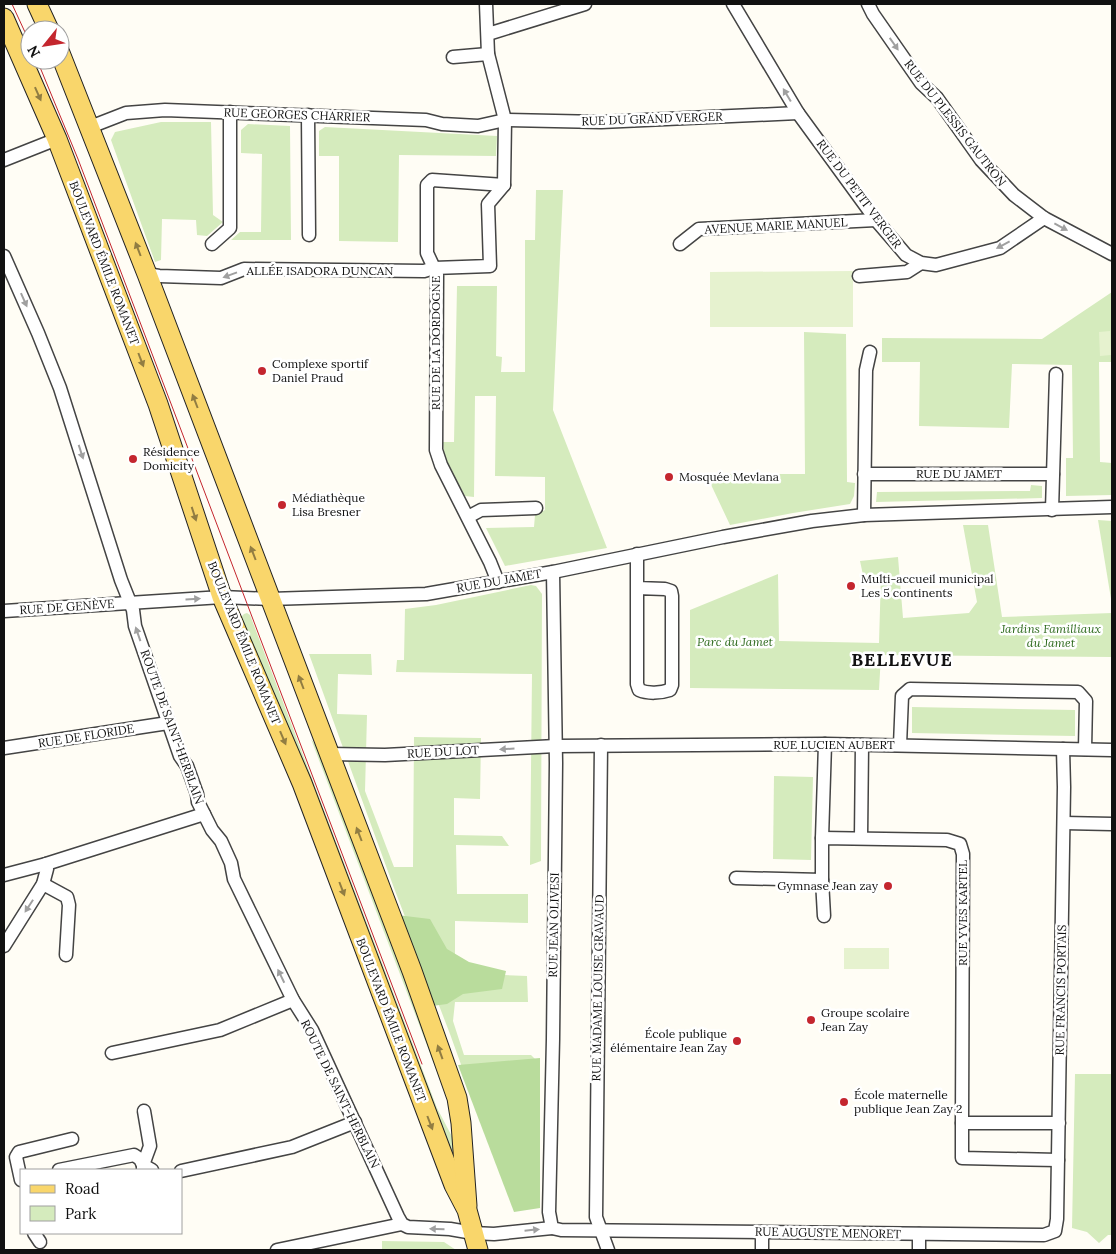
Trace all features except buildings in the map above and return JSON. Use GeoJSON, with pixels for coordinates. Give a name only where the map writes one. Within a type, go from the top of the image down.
{"type":"FeatureCollection","features":[{"type":"Feature","properties":{"kind":"main road"},"geometry":{"type":"LineString","coordinates":[[37,4],[44,20]]}},
{"type":"Feature","properties":{"kind":"main road","name":"BOULEVARD ÉMILE ROMANET"},"geometry":{"type":"LineString","coordinates":[[4,18],[57,139],[158,404],[222,597],[302,783],[454,1185],[467,1210]]}},
{"type":"Feature","properties":{"kind":"main road","name":"BOULEVARD ÉMILE ROMANET"},"geometry":{"type":"LineString","coordinates":[[67,70],[148,274],[412,971],[457,1098],[461,1123],[467,1210],[475,1242]]}},
{"type":"Feature","properties":{"kind":"street"},"geometry":{"type":"LineString","coordinates":[[434,268],[428,253],[427,184],[432,180],[504,185],[505,120],[488,54],[486,4]]}},
{"type":"Feature","properties":{"kind":"street"},"geometry":{"type":"LineString","coordinates":[[488,34],[585,4]]}},
{"type":"Feature","properties":{"kind":"street","name":"RUE DU PETIT VERGER"},"geometry":{"type":"LineString","coordinates":[[733,4],[798,113],[876,220],[906,255],[921,263]]}},
{"type":"Feature","properties":{"kind":"street","name":"RUE DU PLESSIS GAUTRON"},"geometry":{"type":"LineString","coordinates":[[868,4],[873,14],[922,83],[937,98],[986,165],[1014,195],[1044,218],[1112,254]]}},
{"type":"Feature","properties":{"kind":"street"},"geometry":{"type":"LineString","coordinates":[[453,57],[488,54]]}},
{"type":"Feature","properties":{"kind":"street","name":"RUE GEORGES CHARRIER"},"geometry":{"type":"LineString","coordinates":[[90,127],[126,113],[165,110],[426,120],[442,124],[478,126],[505,120]]}},
{"type":"Feature","properties":{"kind":"street"},"geometry":{"type":"LineString","coordinates":[[212,244],[230,228],[230,112]]}},
{"type":"Feature","properties":{"kind":"street","name":"RUE DU GRAND VERGER"},"geometry":{"type":"LineString","coordinates":[[505,120],[601,122],[798,113]]}},
{"type":"Feature","properties":{"kind":"street"},"geometry":{"type":"LineString","coordinates":[[308,115],[308,236]]}},
{"type":"Feature","properties":{"kind":"street"},"geometry":{"type":"LineString","coordinates":[[4,160],[57,139]]}},
{"type":"Feature","properties":{"kind":"street","name":"RUE DE LA DORDOGNE"},"geometry":{"type":"LineString","coordinates":[[498,582],[441,465],[436,450],[437,274],[434,268],[490,266],[488,204],[504,185]]}},
{"type":"Feature","properties":{"kind":"street"},"geometry":{"type":"LineString","coordinates":[[860,276],[907,272],[921,263],[936,265],[1000,248],[1044,218]]}},
{"type":"Feature","properties":{"kind":"street","name":"AVENUE MARIE MANUEL"},"geometry":{"type":"LineString","coordinates":[[680,244],[699,229],[876,220]]}},
{"type":"Feature","properties":{"kind":"street","name":"ROUTE DE SAINT-HERBLAIN"},"geometry":{"type":"LineString","coordinates":[[4,256],[60,388],[121,580],[133,610],[135,626],[180,756],[187,766],[198,802],[221,841],[231,863],[234,879],[293,1000],[312,1030],[402,1224]]}},
{"type":"Feature","properties":{"kind":"street","name":"ALLÉE ISADORA DUNCAN"},"geometry":{"type":"LineString","coordinates":[[148,274],[221,278],[244,270],[424,271],[434,268]]}},
{"type":"Feature","properties":{"kind":"street"},"geometry":{"type":"LineString","coordinates":[[864,515],[866,370],[870,352]]}},
{"type":"Feature","properties":{"kind":"street"},"geometry":{"type":"LineString","coordinates":[[1052,510],[1056,374]]}},
{"type":"Feature","properties":{"kind":"street","name":"RUE DU JAMET"},"geometry":{"type":"LineString","coordinates":[[864,474],[1053,474]]}},
{"type":"Feature","properties":{"kind":"street","name":"RUE DU JAMET"},"geometry":{"type":"LineString","coordinates":[[130,602],[222,597],[270,599],[426,594],[553,572],[723,536],[812,521],[864,515],[1112,507]]}},
{"type":"Feature","properties":{"kind":"street"},"geometry":{"type":"LineString","coordinates":[[468,517],[481,510],[536,508]]}},
{"type":"Feature","properties":{"kind":"street"},"geometry":{"type":"LineString","coordinates":[[636,554],[636,684],[639,690],[644,692],[665,692],[670,690],[672,685],[671,591],[637,588]]}},
{"type":"Feature","properties":{"kind":"street","name":"RUE JEAN OLIVESI"},"geometry":{"type":"LineString","coordinates":[[552,1228],[549,1212],[556,746],[553,572]]}},
{"type":"Feature","properties":{"kind":"street","name":"RUE DE GENÈVE"},"geometry":{"type":"LineString","coordinates":[[4,611],[130,602]]}},
{"type":"Feature","properties":{"kind":"street"},"geometry":{"type":"LineString","coordinates":[[900,746],[902,696],[910,689],[1078,692],[1086,701],[1085,749]]}},
{"type":"Feature","properties":{"kind":"street","name":"RUE DE FLORIDE"},"geometry":{"type":"LineString","coordinates":[[4,748],[168,723]]}},
{"type":"Feature","properties":{"kind":"street"},"geometry":{"type":"LineString","coordinates":[[824,744],[822,838],[824,916]]}},
{"type":"Feature","properties":{"kind":"street","name":"RUE LUCIEN AUBERT"},"geometry":{"type":"LineString","coordinates":[[556,746],[824,744],[1112,750]]}},
{"type":"Feature","properties":{"kind":"street"},"geometry":{"type":"LineString","coordinates":[[861,838],[862,745]]}},
{"type":"Feature","properties":{"kind":"street","name":"RUE DU LOT"},"geometry":{"type":"LineString","coordinates":[[329,754],[385,755],[556,746]]}},
{"type":"Feature","properties":{"kind":"street","name":"RUE MADAME LOUISE GRAVAUD"},"geometry":{"type":"LineString","coordinates":[[601,746],[596,1217],[608,1250]]}},
{"type":"Feature","properties":{"kind":"street","name":"RUE FRANCIS PORTAIS"},"geometry":{"type":"LineString","coordinates":[[1055,1231],[1058,1219],[1064,823],[1063,749]]}},
{"type":"Feature","properties":{"kind":"street"},"geometry":{"type":"LineString","coordinates":[[4,875],[46,864],[204,814]]}},
{"type":"Feature","properties":{"kind":"street"},"geometry":{"type":"LineString","coordinates":[[1064,823],[1112,824]]}},
{"type":"Feature","properties":{"kind":"street","name":"RUE YVES KARTEL"},"geometry":{"type":"LineString","coordinates":[[822,838],[947,840],[960,844],[963,854],[962,1123]]}},
{"type":"Feature","properties":{"kind":"street"},"geometry":{"type":"LineString","coordinates":[[4,946],[43,884],[47,869],[46,864]]}},
{"type":"Feature","properties":{"kind":"street"},"geometry":{"type":"LineString","coordinates":[[736,878],[822,880]]}},
{"type":"Feature","properties":{"kind":"street"},"geometry":{"type":"LineString","coordinates":[[43,884],[67,897],[69,905],[66,955]]}},
{"type":"Feature","properties":{"kind":"street"},"geometry":{"type":"LineString","coordinates":[[112,1053],[220,1030],[293,1000]]}},
{"type":"Feature","properties":{"kind":"street"},"geometry":{"type":"LineString","coordinates":[[144,1111],[150,1146],[146,1168]]}},
{"type":"Feature","properties":{"kind":"street"},"geometry":{"type":"LineString","coordinates":[[182,1171],[292,1147],[355,1122]]}},
{"type":"Feature","properties":{"kind":"street"},"geometry":{"type":"LineString","coordinates":[[1058,1160],[962,1158],[962,1123],[1059,1124]]}},
{"type":"Feature","properties":{"kind":"street"},"geometry":{"type":"LineString","coordinates":[[20,1175],[16,1157],[19,1152],[72,1139]]}},
{"type":"Feature","properties":{"kind":"street"},"geometry":{"type":"LineString","coordinates":[[64,1169],[134,1155],[140,1159],[146,1168]]}},
{"type":"Feature","properties":{"kind":"street"},"geometry":{"type":"LineString","coordinates":[[276,1250],[402,1224],[408,1227],[450,1229],[475,1242],[501,1233],[552,1228],[561,1230],[601,1230]]}},
{"type":"Feature","properties":{"kind":"street","name":"RUE AUGUSTE MENORET"},"geometry":{"type":"LineString","coordinates":[[601,1230],[1044,1235],[1055,1231]]}},
{"type":"Feature","properties":{"kind":"street"},"geometry":{"type":"LineString","coordinates":[[762,1232],[762,1250]]}},
{"type":"Feature","properties":{"kind":"street"},"geometry":{"type":"LineString","coordinates":[[919,1234],[919,1250]]}},
{"type":"Feature","properties":{"kind":"green space"},"geometry":{"type":"Polygon","coordinates":[[[161,122],[211,122],[213,215],[223,222],[207,236],[197,235],[196,220],[162,219],[161,260],[155,262],[111,140],[115,132],[161,122]]]}},
{"type":"Feature","properties":{"kind":"green space"},"geometry":{"type":"Polygon","coordinates":[[[248,124],[290,126],[291,240],[231,240],[240,232],[261,232],[262,154],[241,153],[241,130],[248,124]]]}},
{"type":"Feature","properties":{"kind":"green space"},"geometry":{"type":"Polygon","coordinates":[[[325,127],[497,136],[496,156],[399,155],[398,242],[339,241],[339,156],[319,156],[319,131],[325,127]]]}},
{"type":"Feature","properties":{"kind":"green space"},"geometry":{"type":"Polygon","coordinates":[[[536,190],[563,190],[553,410],[607,548],[505,566],[486,528],[534,527],[535,515],[545,510],[545,477],[495,476],[496,396],[475,396],[474,497],[465,496],[444,457],[443,442],[454,442],[457,286],[497,286],[496,356],[502,357],[501,372],[525,372],[525,240],[535,240],[536,190]]]}},
{"type":"Feature","properties":{"kind":"green space"},"geometry":{"type":"Polygon","coordinates":[[[853,271],[853,327],[710,327],[710,272],[853,271]]]}},
{"type":"Feature","properties":{"kind":"green space"},"geometry":{"type":"Polygon","coordinates":[[[1112,292],[1112,362],[1099,362],[1100,462],[1112,463],[1112,495],[1066,496],[1066,458],[1073,458],[1072,365],[1012,364],[1009,428],[919,426],[920,362],[882,362],[882,338],[1042,339],[1112,292]]]}},
{"type":"Feature","properties":{"kind":"green space"},"geometry":{"type":"Polygon","coordinates":[[[1110,331],[1111,355],[1100,356],[1099,332],[1110,331]]]}},
{"type":"Feature","properties":{"kind":"green space"},"geometry":{"type":"Polygon","coordinates":[[[804,332],[846,334],[847,482],[855,483],[854,496],[850,504],[730,525],[706,474],[805,474],[804,332]]]}},
{"type":"Feature","properties":{"kind":"green space"},"geometry":{"type":"Polygon","coordinates":[[[1031,485],[1042,486],[1042,498],[876,502],[877,492],[1030,491],[1031,485]]]}},
{"type":"Feature","properties":{"kind":"green space"},"geometry":{"type":"Polygon","coordinates":[[[1098,520],[1112,521],[1112,605],[1098,520]]]}},
{"type":"Feature","properties":{"kind":"green space","name":"Parc du Jamet"},"geometry":{"type":"Polygon","coordinates":[[[963,525],[988,525],[1002,617],[1112,613],[1112,657],[881,655],[879,690],[690,688],[690,610],[778,574],[779,641],[879,643],[881,575],[863,575],[860,561],[898,557],[903,618],[969,613],[977,602],[963,525]]]}},
{"type":"Feature","properties":{"kind":"green space"},"geometry":{"type":"Polygon","coordinates":[[[531,585],[536,586],[542,594],[541,861],[530,865],[532,674],[396,672],[397,660],[404,660],[405,609],[436,605],[531,585]]]}},
{"type":"Feature","properties":{"kind":"green space"},"geometry":{"type":"Polygon","coordinates":[[[247,613],[250,615],[437,1108],[457,1146],[460,1175],[240,618],[247,613]]]}},
{"type":"Feature","properties":{"kind":"green space"},"geometry":{"type":"Polygon","coordinates":[[[309,654],[371,654],[372,675],[338,674],[337,714],[367,715],[365,791],[394,867],[413,867],[414,737],[481,738],[480,799],[454,798],[454,835],[502,836],[509,846],[456,845],[457,894],[528,894],[528,923],[455,921],[455,973],[527,976],[528,1002],[455,1002],[453,1021],[464,1055],[531,1055],[535,1059],[472,1095],[394,888],[309,654]]]}},
{"type":"Feature","properties":{"kind":"green space"},"geometry":{"type":"Polygon","coordinates":[[[912,707],[1075,710],[1075,736],[912,733],[912,707]]]}},
{"type":"Feature","properties":{"kind":"green space"},"geometry":{"type":"Polygon","coordinates":[[[311,739],[318,748],[448,1086],[448,1101],[311,739]]]}},
{"type":"Feature","properties":{"kind":"green space"},"geometry":{"type":"Polygon","coordinates":[[[774,776],[813,777],[811,860],[773,859],[774,776]]]}},
{"type":"Feature","properties":{"kind":"green space"},"geometry":{"type":"Polygon","coordinates":[[[397,915],[430,919],[447,949],[469,962],[506,971],[502,989],[463,994],[447,1004],[432,1006],[397,915]]]}},
{"type":"Feature","properties":{"kind":"green space"},"geometry":{"type":"Polygon","coordinates":[[[844,948],[889,948],[889,969],[844,969],[844,948]]]}},
{"type":"Feature","properties":{"kind":"green space"},"geometry":{"type":"Polygon","coordinates":[[[540,1058],[540,1208],[514,1212],[458,1065],[540,1058]]]}},
{"type":"Feature","properties":{"kind":"green space"},"geometry":{"type":"Polygon","coordinates":[[[1075,1074],[1112,1074],[1112,1235],[1108,1235],[1099,1243],[1087,1232],[1072,1228],[1075,1074]]]}},
{"type":"Feature","properties":{"kind":"green space"},"geometry":{"type":"Polygon","coordinates":[[[382,1241],[444,1242],[456,1250],[382,1250],[382,1241]]]}},
{"type":"Feature","properties":{"kind":"tram line"},"geometry":{"type":"LineString","coordinates":[[12,4],[20,21]]}},
{"type":"Feature","properties":{"kind":"tram line"},"geometry":{"type":"LineString","coordinates":[[41,70],[78,159],[422,1064]]}},
{"type":"Feature","properties":{"kind":"place","name":"Complexe sportif Daniel Praud"},"geometry":{"type":"Point","coordinates":[262,371]}},
{"type":"Feature","properties":{"kind":"place","name":"Résidence Domicity"},"geometry":{"type":"Point","coordinates":[133,459]}},
{"type":"Feature","properties":{"kind":"place","name":"Mosquée Mevlana"},"geometry":{"type":"Point","coordinates":[669,477]}},
{"type":"Feature","properties":{"kind":"place","name":"Médiathèque Lisa Bresner"},"geometry":{"type":"Point","coordinates":[282,505]}},
{"type":"Feature","properties":{"kind":"place","name":"Multi-accueil municipal Les 5 continents"},"geometry":{"type":"Point","coordinates":[851,586]}},
{"type":"Feature","properties":{"kind":"place","name":"Gymnase Jean zay"},"geometry":{"type":"Point","coordinates":[888,886]}},
{"type":"Feature","properties":{"kind":"place","name":"Groupe scolaire Jean Zay"},"geometry":{"type":"Point","coordinates":[811,1020]}},
{"type":"Feature","properties":{"kind":"place","name":"École publique élémentaire Jean Zay"},"geometry":{"type":"Point","coordinates":[737,1041]}},
{"type":"Feature","properties":{"kind":"place","name":"École maternelle publique Jean Zay 2"},"geometry":{"type":"Point","coordinates":[844,1102]}},
{"type":"Feature","properties":{"kind":"district","name":"BELLEVUE"},"geometry":{"type":"Point","coordinates":[902,660]}},
{"type":"Feature","properties":{"kind":"park label","name":"Jardins Familliaux du Jamet"},"geometry":{"type":"Point","coordinates":[1051,636]}}]}
